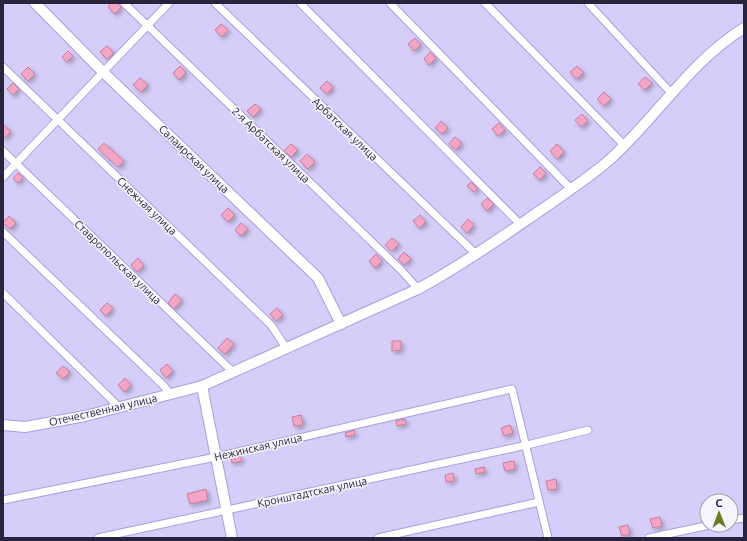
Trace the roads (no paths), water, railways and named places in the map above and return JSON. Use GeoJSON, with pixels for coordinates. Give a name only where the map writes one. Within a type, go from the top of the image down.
{"type":"FeatureCollection","features":[{"type":"Feature","properties":{"kind":"main road","name":"Салаирская улица"},"geometry":{"type":"LineString","coordinates":[[34,3],[103,72],[318,278],[341,324]]}},
{"type":"Feature","properties":{"kind":"main road","name":"Отечественная улица"},"geometry":{"type":"LineString","coordinates":[[3,425],[25,428],[171,395],[202,386],[418,289],[450,272],[477,255],[571,189],[608,161],[711,53],[744,28]]}},
{"type":"Feature","properties":{"kind":"main road"},"geometry":{"type":"LineString","coordinates":[[202,386],[232,538]]}},
{"type":"Feature","properties":{"kind":"street","name":"2-я Арбатская улица"},"geometry":{"type":"LineString","coordinates":[[124,3],[396,265],[418,289]]}},
{"type":"Feature","properties":{"kind":"street"},"geometry":{"type":"LineString","coordinates":[[3,177],[169,3]]}},
{"type":"Feature","properties":{"kind":"street","name":"Арбатская улица"},"geometry":{"type":"LineString","coordinates":[[215,3],[477,255]]}},
{"type":"Feature","properties":{"kind":"street"},"geometry":{"type":"LineString","coordinates":[[300,3],[520,224]]}},
{"type":"Feature","properties":{"kind":"street"},"geometry":{"type":"LineString","coordinates":[[390,3],[571,189]]}},
{"type":"Feature","properties":{"kind":"street"},"geometry":{"type":"LineString","coordinates":[[485,3],[624,144]]}},
{"type":"Feature","properties":{"kind":"street"},"geometry":{"type":"LineString","coordinates":[[588,3],[672,94]]}},
{"type":"Feature","properties":{"kind":"street","name":"Снежная улица"},"geometry":{"type":"LineString","coordinates":[[3,67],[271,325],[287,349]]}},
{"type":"Feature","properties":{"kind":"street","name":"Ставропольская улица"},"geometry":{"type":"LineString","coordinates":[[3,151],[233,372]]}},
{"type":"Feature","properties":{"kind":"street"},"geometry":{"type":"LineString","coordinates":[[3,232],[163,385],[171,395]]}},
{"type":"Feature","properties":{"kind":"street"},"geometry":{"type":"LineString","coordinates":[[3,293],[119,407]]}},
{"type":"Feature","properties":{"kind":"street","name":"Нежинская улица"},"geometry":{"type":"LineString","coordinates":[[3,500],[216,457],[512,388],[526,446]]}},
{"type":"Feature","properties":{"kind":"street","name":"Кронштадтская улица"},"geometry":{"type":"LineString","coordinates":[[98,538],[526,446],[588,430]]}},
{"type":"Feature","properties":{"kind":"street"},"geometry":{"type":"LineString","coordinates":[[526,446],[548,538]]}},
{"type":"Feature","properties":{"kind":"street"},"geometry":{"type":"LineString","coordinates":[[378,538],[539,502]]}},
{"type":"Feature","properties":{"kind":"street"},"geometry":{"type":"LineString","coordinates":[[649,538],[699,527]]}}]}
